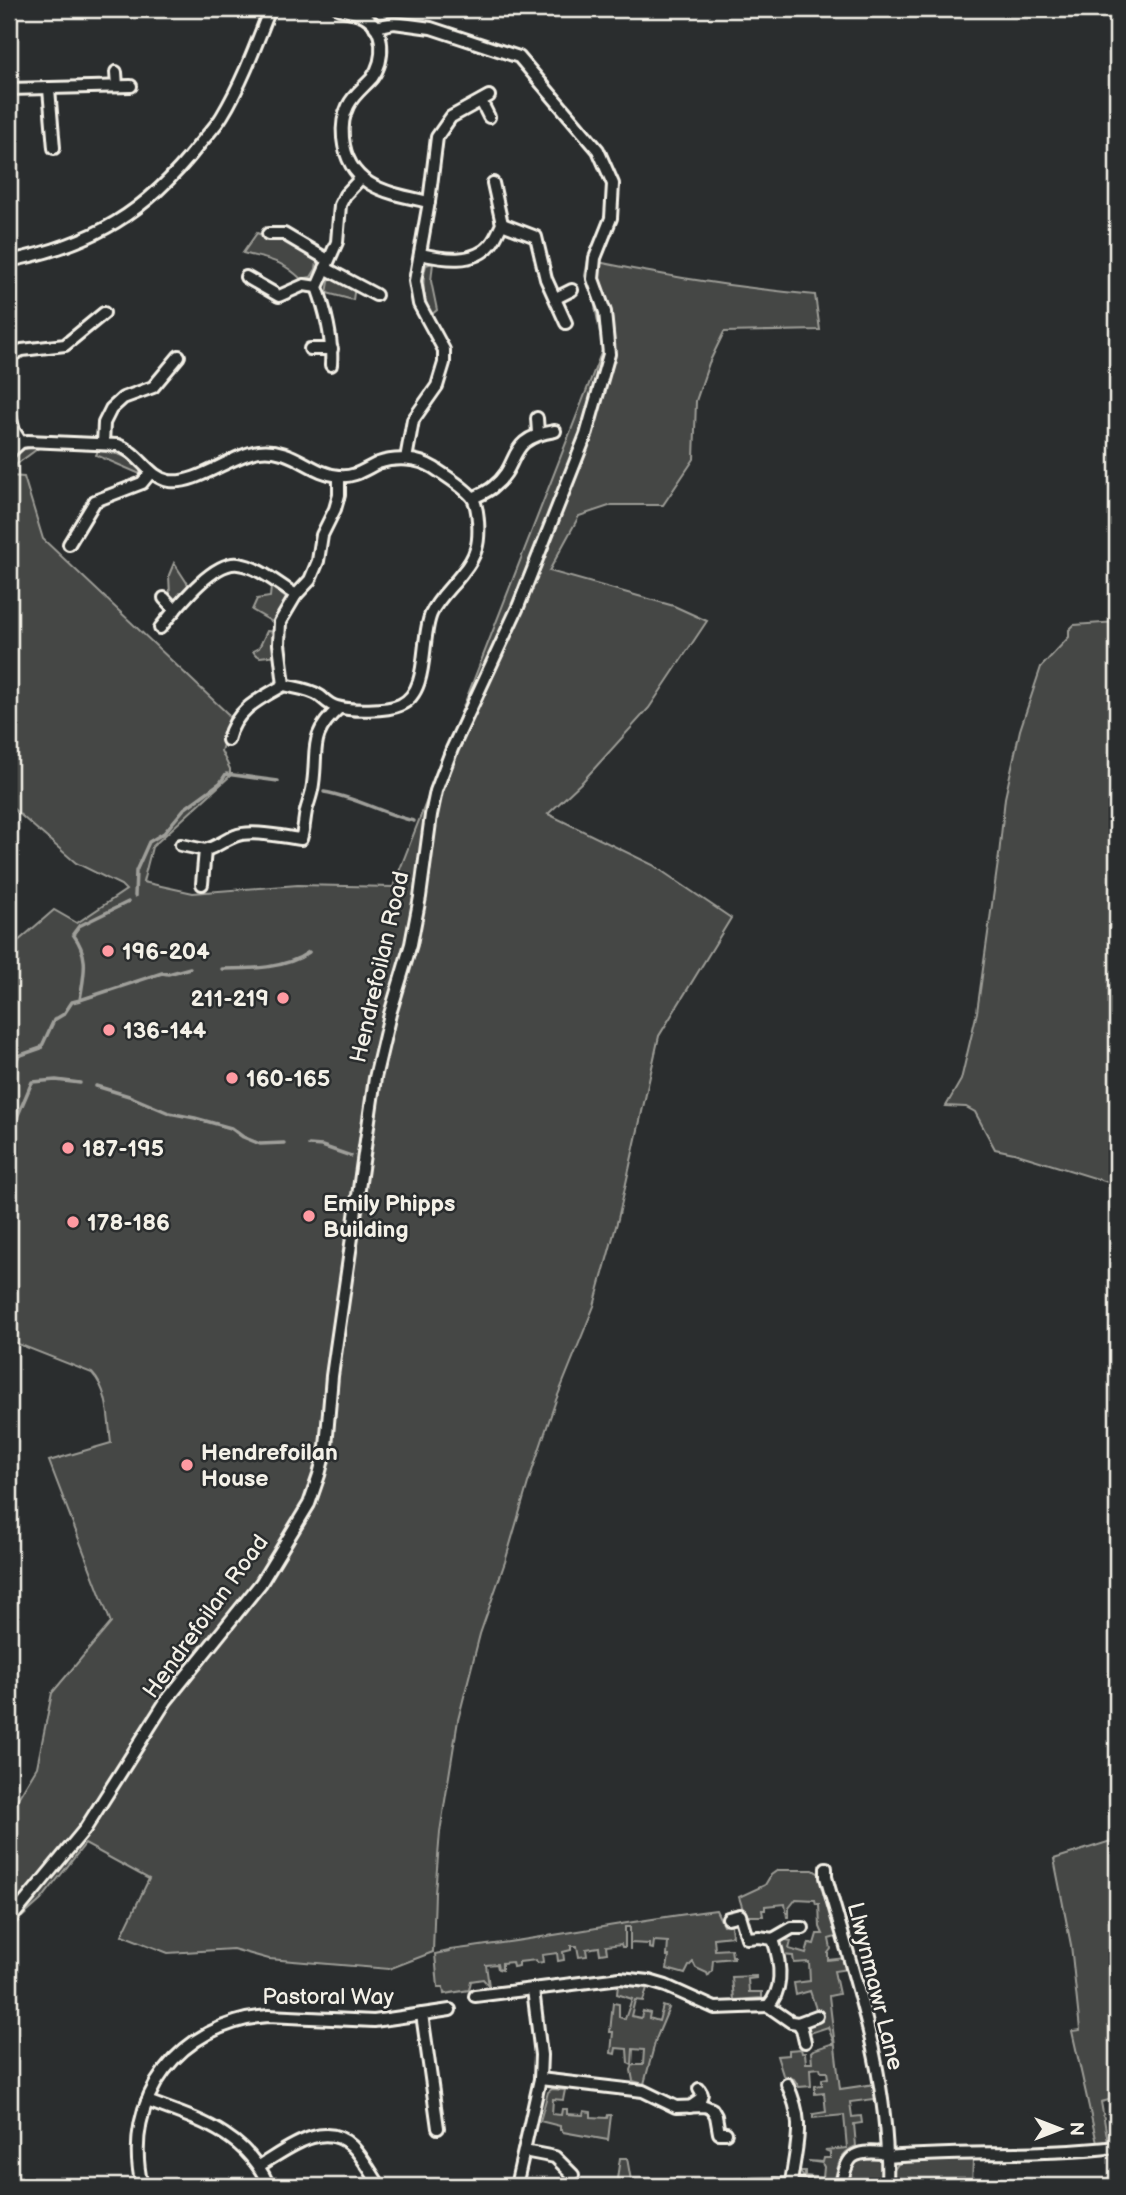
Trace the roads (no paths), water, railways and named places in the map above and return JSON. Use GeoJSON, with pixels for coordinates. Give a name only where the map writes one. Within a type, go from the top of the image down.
{"type":"FeatureCollection","features":[{"type":"Feature","properties":{"kind":"street"},"geometry":{"type":"LineString","coordinates":[[9,261],[47,253],[109,227],[150,198],[179,171],[222,116],[254,52],[270,9]]}},
{"type":"Feature","properties":{"kind":"street","name":"Hendrefoilan Road"},"geometry":{"type":"LineString","coordinates":[[9,1921],[85,1829],[166,1701],[261,1583],[309,1504],[326,1447],[332,1376],[375,1077],[411,944],[436,791],[523,595],[586,435],[609,354],[606,313],[593,279],[595,258],[611,218],[613,184],[597,150],[519,57],[431,28],[394,23],[373,24],[360,14],[339,9]]}},
{"type":"Feature","properties":{"kind":"street"},"geometry":{"type":"LineString","coordinates":[[373,24],[380,37],[380,64],[347,107],[342,127],[344,146],[350,163],[361,177],[375,187],[429,202]]}},
{"type":"Feature","properties":{"kind":"street"},"geometry":{"type":"LineString","coordinates":[[116,72],[117,86]]}},
{"type":"Feature","properties":{"kind":"street"},"geometry":{"type":"LineString","coordinates":[[9,89],[131,86]]}},
{"type":"Feature","properties":{"kind":"street"},"geometry":{"type":"LineString","coordinates":[[49,89],[54,147]]}},
{"type":"Feature","properties":{"kind":"street"},"geometry":{"type":"LineString","coordinates":[[405,459],[413,420],[437,386],[444,363],[440,339],[419,304],[415,281],[437,136],[451,117],[485,99],[489,117]]}},
{"type":"Feature","properties":{"kind":"street"},"geometry":{"type":"LineString","coordinates":[[331,365],[332,349],[325,309],[317,287],[337,242],[340,205],[361,177]]}},
{"type":"Feature","properties":{"kind":"street"},"geometry":{"type":"LineString","coordinates":[[420,254],[444,260],[468,258],[490,245],[502,223],[493,183]]}},
{"type":"Feature","properties":{"kind":"street"},"geometry":{"type":"LineString","coordinates":[[502,223],[536,237],[546,279],[566,323]]}},
{"type":"Feature","properties":{"kind":"street"},"geometry":{"type":"LineString","coordinates":[[268,234],[284,234],[376,295]]}},
{"type":"Feature","properties":{"kind":"street"},"geometry":{"type":"LineString","coordinates":[[246,277],[279,296],[304,285],[317,287]]}},
{"type":"Feature","properties":{"kind":"street"},"geometry":{"type":"LineString","coordinates":[[556,298],[572,290]]}},
{"type":"Feature","properties":{"kind":"street"},"geometry":{"type":"LineString","coordinates":[[9,356],[22,350],[65,345],[104,313]]}},
{"type":"Feature","properties":{"kind":"street"},"geometry":{"type":"LineString","coordinates":[[310,349],[332,349]]}},
{"type":"Feature","properties":{"kind":"street"},"geometry":{"type":"LineString","coordinates":[[103,444],[104,423],[111,409],[123,398],[153,387],[179,356]]}},
{"type":"Feature","properties":{"kind":"street"},"geometry":{"type":"LineString","coordinates":[[9,412],[14,431],[22,442]]}},
{"type":"Feature","properties":{"kind":"street"},"geometry":{"type":"LineString","coordinates":[[537,418],[538,433]]}},
{"type":"Feature","properties":{"kind":"street"},"geometry":{"type":"LineString","coordinates":[[473,498],[493,487],[507,470],[523,442],[538,433],[555,431]]}},
{"type":"Feature","properties":{"kind":"street"},"geometry":{"type":"LineString","coordinates":[[9,453],[22,442],[118,445],[129,449],[151,471],[169,481],[181,481],[242,456],[271,451],[296,457],[339,476],[360,473],[385,462],[405,459],[433,468],[453,480],[473,498],[479,520],[476,549],[464,571],[432,611],[426,628],[419,682],[412,697],[400,705],[383,709],[339,708],[319,696],[284,685],[240,714],[227,733]]}},
{"type":"Feature","properties":{"kind":"street"},"geometry":{"type":"LineString","coordinates":[[69,544],[94,501],[142,483],[151,471]]}},
{"type":"Feature","properties":{"kind":"street"},"geometry":{"type":"LineString","coordinates":[[284,685],[279,644],[280,622],[296,595],[310,580],[318,561],[322,535],[339,495],[339,476]]}},
{"type":"Feature","properties":{"kind":"street"},"geometry":{"type":"LineString","coordinates":[[160,628],[195,588],[230,564],[251,568],[296,595]]}},
{"type":"Feature","properties":{"kind":"street"},"geometry":{"type":"LineString","coordinates":[[164,598],[175,610]]}},
{"type":"Feature","properties":{"kind":"street"},"geometry":{"type":"LineString","coordinates":[[181,845],[205,850],[246,833],[301,839],[313,785],[318,735],[330,716],[339,708]]}},
{"type":"Feature","properties":{"kind":"street"},"geometry":{"type":"LineString","coordinates":[[202,884],[205,850]]}},
{"type":"Feature","properties":{"kind":"street","name":"Llwynmawr Lane"},"geometry":{"type":"LineString","coordinates":[[827,1868],[826,1877],[873,2047],[887,2157],[887,2186]]}},
{"type":"Feature","properties":{"kind":"street"},"geometry":{"type":"LineString","coordinates":[[728,1918],[740,1915],[747,1938],[777,1936],[792,1928],[803,1928]]}},
{"type":"Feature","properties":{"kind":"street"},"geometry":{"type":"LineString","coordinates":[[768,2006],[772,2002],[780,1974],[777,1936]]}},
{"type":"Feature","properties":{"kind":"street"},"geometry":{"type":"LineString","coordinates":[[475,1996],[620,1978],[666,1986],[715,2008],[768,2006],[791,2022],[798,2023],[817,2016]]}},
{"type":"Feature","properties":{"kind":"street"},"geometry":{"type":"LineString","coordinates":[[516,2186],[540,2079],[541,2055],[533,1989]]}},
{"type":"Feature","properties":{"kind":"street","name":"Pastoral Way"},"geometry":{"type":"LineString","coordinates":[[142,2186],[137,2141],[147,2101],[159,2078],[175,2057],[206,2033],[230,2023],[268,2016],[374,2021],[450,2010]]}},
{"type":"Feature","properties":{"kind":"street","name":"Pastoral Way"},"geometry":{"type":"LineString","coordinates":[[422,2014],[438,2128]]}},
{"type":"Feature","properties":{"kind":"street"},"geometry":{"type":"LineString","coordinates":[[798,2023],[805,2042]]}},
{"type":"Feature","properties":{"kind":"street"},"geometry":{"type":"LineString","coordinates":[[540,2079],[643,2091],[676,2107],[705,2106],[712,2109],[716,2116],[719,2133],[726,2133]]}},
{"type":"Feature","properties":{"kind":"street"},"geometry":{"type":"LineString","coordinates":[[787,2084],[797,2109],[800,2127],[792,2184]]}},
{"type":"Feature","properties":{"kind":"street"},"geometry":{"type":"LineString","coordinates":[[690,2107],[700,2100],[702,2094],[699,2089]]}},
{"type":"Feature","properties":{"kind":"street"},"geometry":{"type":"LineString","coordinates":[[147,2101],[214,2127],[237,2142],[259,2166],[269,2186]]}},
{"type":"Feature","properties":{"kind":"street"},"geometry":{"type":"LineString","coordinates":[[259,2166],[306,2139],[318,2135],[332,2136],[352,2147],[380,2186]]}},
{"type":"Feature","properties":{"kind":"street"},"geometry":{"type":"LineString","coordinates":[[841,2186],[847,2162],[856,2154],[866,2151],[883,2153],[887,2157],[941,2153],[1081,2152],[1117,2147]]}},
{"type":"Feature","properties":{"kind":"street"},"geometry":{"type":"LineString","coordinates":[[524,2151],[555,2157],[573,2175]]}},
{"type":"Feature","properties":{"kind":"street"},"geometry":{"type":"LineString","coordinates":[[734,2186],[808,2186]]}},
{"type":"Feature","properties":{"kind":"waterway"},"geometry":{"type":"LineString","coordinates":[[135,896],[136,871],[149,842],[164,833],[184,809],[220,783],[226,774],[278,781]]}},
{"type":"Feature","properties":{"kind":"waterway"},"geometry":{"type":"LineString","coordinates":[[324,792],[414,821]]}},
{"type":"Feature","properties":{"kind":"waterway"},"geometry":{"type":"LineString","coordinates":[[9,1085],[18,1056],[41,1048],[54,1020],[64,1014],[72,1002],[80,1000],[84,958],[73,934],[79,926],[128,902]]}},
{"type":"Feature","properties":{"kind":"waterway"},"geometry":{"type":"LineString","coordinates":[[222,969],[279,965],[309,952]]}},
{"type":"Feature","properties":{"kind":"waterway"},"geometry":{"type":"LineString","coordinates":[[80,1000],[162,973],[190,968]]}},
{"type":"Feature","properties":{"kind":"waterway"},"geometry":{"type":"LineString","coordinates":[[9,1136],[32,1082],[56,1080],[80,1083]]}},
{"type":"Feature","properties":{"kind":"waterway"},"geometry":{"type":"LineString","coordinates":[[96,1086],[169,1113],[231,1128],[260,1144],[284,1143]]}},
{"type":"Feature","properties":{"kind":"waterway"},"geometry":{"type":"LineString","coordinates":[[309,1145],[322,1146],[351,1156]]}},
{"type":"Feature","properties":{"kind":"place","name":"196-204"},"geometry":{"type":"Point","coordinates":[108,951]}},
{"type":"Feature","properties":{"kind":"place","name":"211-219"},"geometry":{"type":"Point","coordinates":[283,998]}},
{"type":"Feature","properties":{"kind":"place","name":"136-144"},"geometry":{"type":"Point","coordinates":[109,1030]}},
{"type":"Feature","properties":{"kind":"place","name":"160-165"},"geometry":{"type":"Point","coordinates":[232,1078]}},
{"type":"Feature","properties":{"kind":"place","name":"187-195"},"geometry":{"type":"Point","coordinates":[68,1148]}},
{"type":"Feature","properties":{"kind":"place","name":"Emily Phipps Building"},"geometry":{"type":"Point","coordinates":[309,1216]}},
{"type":"Feature","properties":{"kind":"place","name":"178-186"},"geometry":{"type":"Point","coordinates":[73,1222]}},
{"type":"Feature","properties":{"kind":"place","name":"Hendrefoilan House"},"geometry":{"type":"Point","coordinates":[187,1465]}}]}
